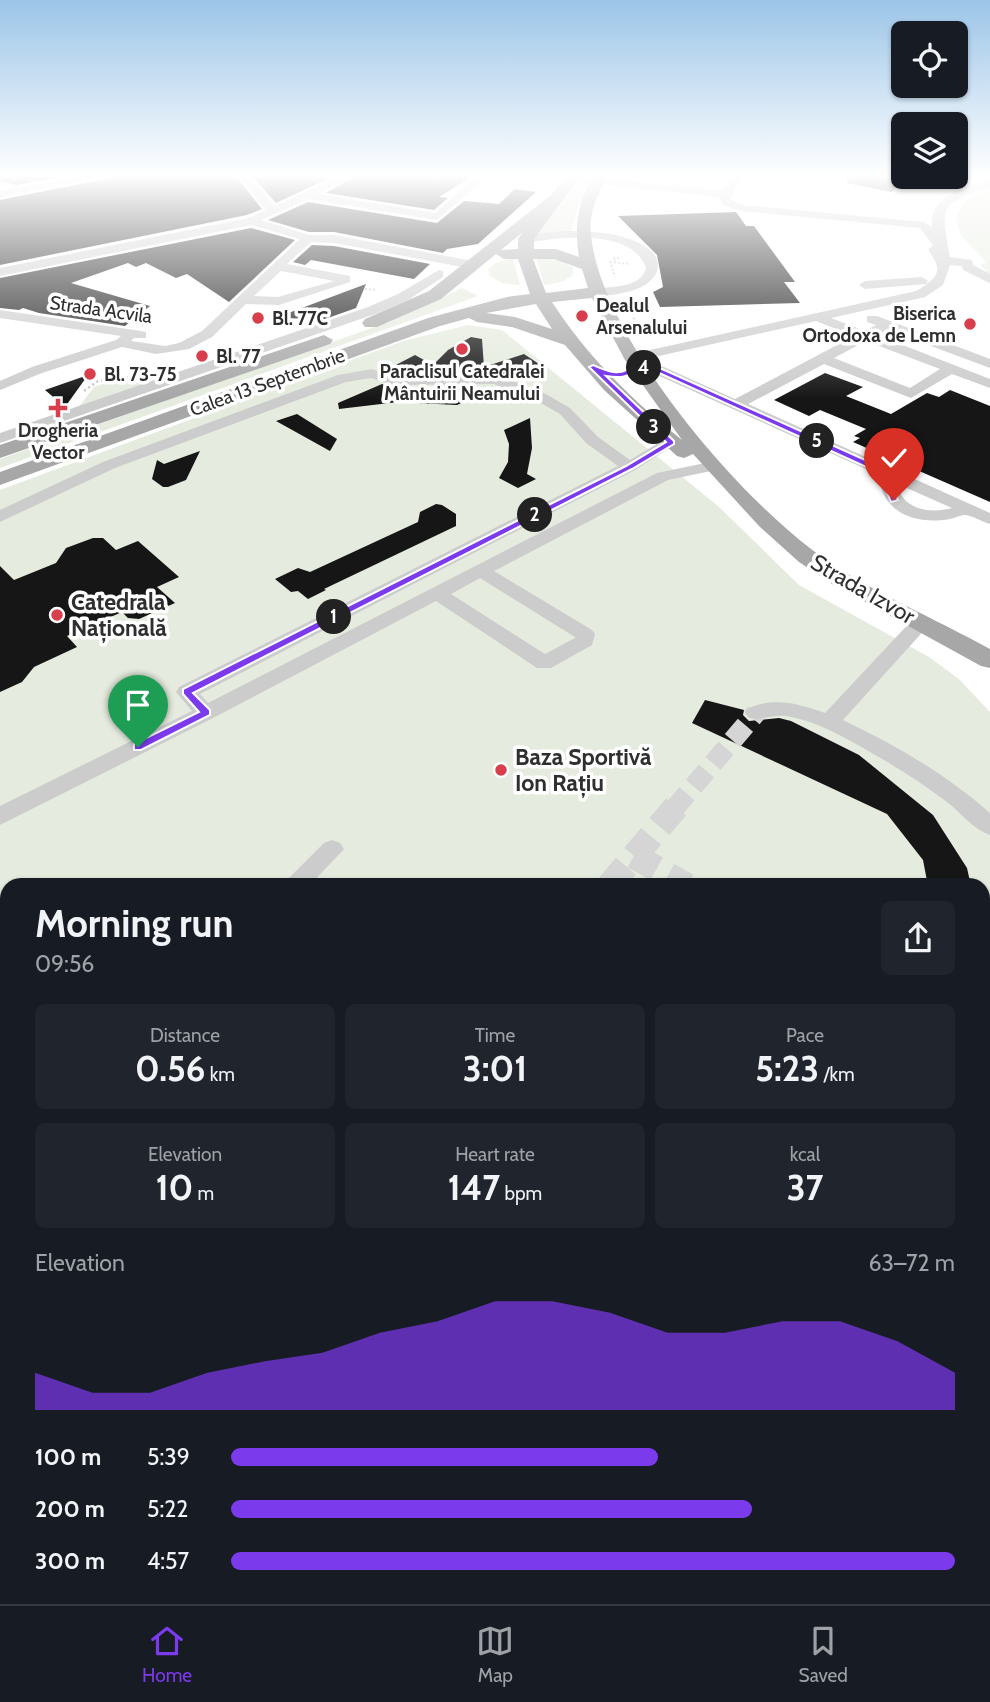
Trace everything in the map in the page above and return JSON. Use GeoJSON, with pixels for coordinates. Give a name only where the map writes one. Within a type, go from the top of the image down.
{"type":"FeatureCollection","features":[{"type":"Feature","properties":{"kind":"main road","name":"Calea 13 Septembrie"},"geometry":{"type":"LineString","coordinates":[[0,452],[389,316],[479,271],[502,250]]}},
{"type":"Feature","properties":{"kind":"main road"},"geometry":{"type":"LineString","coordinates":[[479,271],[517,250]]}},
{"type":"Feature","properties":{"kind":"main road"},"geometry":{"type":"LineString","coordinates":[[525,250],[538,297]]}},
{"type":"Feature","properties":{"kind":"main road"},"geometry":{"type":"LineString","coordinates":[[539,250],[589,266]]}},
{"type":"Feature","properties":{"kind":"main road"},"geometry":{"type":"LineString","coordinates":[[586,250],[598,292]]}},
{"type":"Feature","properties":{"kind":"main road"},"geometry":{"type":"LineString","coordinates":[[479,271],[538,297]]}},
{"type":"Feature","properties":{"kind":"main road","name":"Calea 13 Septembrie"},"geometry":{"type":"LineString","coordinates":[[0,479],[449,317],[538,297],[598,292]]}},
{"type":"Feature","properties":{"kind":"main road","name":"Strada Izvor"},"geometry":{"type":"LineString","coordinates":[[598,292],[605,336],[638,360],[676,421],[748,502],[798,550],[818,564],[990,660]]}},
{"type":"Feature","properties":{"kind":"main road","name":"Strada Izvor"},"geometry":{"type":"LineString","coordinates":[[538,297],[593,367],[671,442],[748,502]]}},
{"type":"Feature","properties":{"kind":"main road"},"geometry":{"type":"LineString","coordinates":[[449,317],[485,317],[567,336],[605,336]]}},
{"type":"Feature","properties":{"kind":"main road"},"geometry":{"type":"LineString","coordinates":[[593,367],[602,373],[630,373],[638,360]]}},
{"type":"Feature","properties":{"kind":"street"},"geometry":{"type":"LineString","coordinates":[[0,272],[107,250]]}},
{"type":"Feature","properties":{"kind":"street"},"geometry":{"type":"LineString","coordinates":[[242,300],[294,250]]}},
{"type":"Feature","properties":{"kind":"street"},"geometry":{"type":"LineString","coordinates":[[383,250],[479,271]]}},
{"type":"Feature","properties":{"kind":"street"},"geometry":{"type":"LineString","coordinates":[[598,292],[620,290],[640,284],[651,276],[653,266],[645,254],[638,250]]}},
{"type":"Feature","properties":{"kind":"street"},"geometry":{"type":"LineString","coordinates":[[934,250],[943,260],[967,265],[990,279]]}},
{"type":"Feature","properties":{"kind":"street"},"geometry":{"type":"LineString","coordinates":[[963,250],[967,265]]}},
{"type":"Feature","properties":{"kind":"street"},"geometry":{"type":"LineString","coordinates":[[865,285],[921,281],[940,269],[943,260]]}},
{"type":"Feature","properties":{"kind":"street"},"geometry":{"type":"LineString","coordinates":[[638,360],[932,291],[956,281],[967,265]]}},
{"type":"Feature","properties":{"kind":"street"},"geometry":{"type":"LineString","coordinates":[[242,300],[279,301],[343,282],[345,277],[276,266]]}},
{"type":"Feature","properties":{"kind":"street"},"geometry":{"type":"LineString","coordinates":[[253,289],[274,289],[324,273]]}},
{"type":"Feature","properties":{"kind":"street"},"geometry":{"type":"LineString","coordinates":[[0,438],[360,314],[403,297],[439,274]]}},
{"type":"Feature","properties":{"kind":"street","name":"Strada Acvila"},"geometry":{"type":"LineString","coordinates":[[0,314],[126,338],[164,352],[196,341],[207,334],[242,300]]}},
{"type":"Feature","properties":{"kind":"street"},"geometry":{"type":"LineString","coordinates":[[848,310],[990,364]]}},
{"type":"Feature","properties":{"kind":"street"},"geometry":{"type":"LineString","coordinates":[[817,317],[990,384]]}},
{"type":"Feature","properties":{"kind":"street"},"geometry":{"type":"LineString","coordinates":[[735,404],[886,325]]}},
{"type":"Feature","properties":{"kind":"street"},"geometry":{"type":"LineString","coordinates":[[0,386],[126,338]]}},
{"type":"Feature","properties":{"kind":"street"},"geometry":{"type":"LineString","coordinates":[[822,358],[911,394],[950,369]]}},
{"type":"Feature","properties":{"kind":"street"},"geometry":{"type":"LineString","coordinates":[[882,382],[921,358]]}},
{"type":"Feature","properties":{"kind":"street"},"geometry":{"type":"LineString","coordinates":[[638,360],[990,519]]}},
{"type":"Feature","properties":{"kind":"street"},"geometry":{"type":"LineString","coordinates":[[0,517],[109,465],[343,378],[365,373],[392,381],[496,380],[519,387],[565,411],[592,440],[629,467]]}},
{"type":"Feature","properties":{"kind":"street"},"geometry":{"type":"LineString","coordinates":[[206,713],[186,692],[629,467],[671,442]]}},
{"type":"Feature","properties":{"kind":"street"},"geometry":{"type":"LineString","coordinates":[[0,816],[206,713],[663,476],[705,468]]}},
{"type":"Feature","properties":{"kind":"street"},"geometry":{"type":"LineString","coordinates":[[898,478],[889,487],[889,494],[912,511],[925,515],[950,515],[965,508]]}},
{"type":"Feature","properties":{"kind":"street"},"geometry":{"type":"LineString","coordinates":[[438,594],[540,662],[548,663],[585,641],[585,634],[481,571]]}},
{"type":"Feature","properties":{"kind":"street"},"geometry":{"type":"LineString","coordinates":[[829,722],[920,622]]}},
{"type":"Feature","properties":{"kind":"street"},"geometry":{"type":"LineString","coordinates":[[756,713],[766,707],[796,711],[869,740],[975,811],[990,826]]}},
{"type":"Feature","properties":{"kind":"street"},"geometry":{"type":"LineString","coordinates":[[301,878],[332,849]]}},
{"type":"Feature","properties":{"kind":"path"},"geometry":{"type":"LineString","coordinates":[[614,261],[610,262],[638,360]]}},
{"type":"Feature","properties":{"kind":"path"},"geometry":{"type":"LineString","coordinates":[[343,282],[365,289],[371,295],[360,314]]}},
{"type":"Feature","properties":{"kind":"shaded area"},"geometry":{"type":"Polygon","coordinates":[[[975,250],[990,250],[990,284],[974,275],[987,271],[980,266],[986,262],[975,250]]]}},
{"type":"Feature","properties":{"kind":"shaded area"},"geometry":{"type":"Polygon","coordinates":[[[536,257],[558,260],[573,267],[573,275],[562,282],[544,285],[536,257]]]}},
{"type":"Feature","properties":{"kind":"shaded area"},"geometry":{"type":"Polygon","coordinates":[[[513,258],[520,285],[502,283],[490,276],[488,269],[495,263],[513,258]]]}},
{"type":"Feature","properties":{"kind":"shaded area"},"geometry":{"type":"Polygon","coordinates":[[[462,288],[478,296],[0,468],[0,459],[389,322],[462,288]]]}},
{"type":"Feature","properties":{"kind":"shaded area"},"geometry":{"type":"Polygon","coordinates":[[[468,325],[502,330],[718,506],[799,585],[929,657],[959,679],[990,712],[990,878],[0,878],[0,490],[403,341],[468,325]]]}},
{"type":"Feature","properties":{"kind":"shaded area"},"geometry":{"type":"Polygon","coordinates":[[[114,380],[156,381],[78,408],[94,387],[114,380]]]}},
{"type":"Feature","properties":{"kind":"building"},"geometry":{"type":"Polygon","coordinates":[[[0,250],[75,250],[0,265],[0,250]]]}},
{"type":"Feature","properties":{"kind":"building"},"geometry":{"type":"Polygon","coordinates":[[[141,250],[285,250],[229,302],[187,274],[176,278],[146,263],[136,267],[128,263],[71,283],[150,306],[125,326],[39,313],[23,308],[0,308],[0,278],[141,250]]]}},
{"type":"Feature","properties":{"kind":"building"},"geometry":{"type":"Polygon","coordinates":[[[307,250],[355,250],[430,264],[414,279],[311,260],[305,265],[293,262],[307,250]]]}},
{"type":"Feature","properties":{"kind":"building"},"geometry":{"type":"Polygon","coordinates":[[[427,250],[446,250],[443,253],[427,250]]]}},
{"type":"Feature","properties":{"kind":"building"},"geometry":{"type":"Polygon","coordinates":[[[652,250],[771,250],[795,282],[784,282],[800,303],[660,307],[653,292],[663,287],[657,255],[652,250]]]}},
{"type":"Feature","properties":{"kind":"building"},"geometry":{"type":"Polygon","coordinates":[[[366,284],[356,308],[325,319],[275,318],[366,284]]]}},
{"type":"Feature","properties":{"kind":"building"},"geometry":{"type":"Polygon","coordinates":[[[471,337],[482,339],[484,367],[524,354],[542,366],[508,377],[501,374],[404,374],[392,367],[415,355],[433,365],[448,350],[471,337]]]}},
{"type":"Feature","properties":{"kind":"building"},"geometry":{"type":"Polygon","coordinates":[[[825,373],[863,387],[846,396],[891,414],[927,393],[939,397],[950,390],[990,406],[990,502],[853,442],[860,438],[854,436],[866,429],[820,410],[809,416],[774,400],[825,373]]]}},
{"type":"Feature","properties":{"kind":"building"},"geometry":{"type":"Polygon","coordinates":[[[88,375],[65,407],[45,390],[88,375]]]}},
{"type":"Feature","properties":{"kind":"building"},"geometry":{"type":"Polygon","coordinates":[[[382,384],[392,388],[478,387],[474,388],[484,393],[457,405],[398,402],[339,409],[338,403],[382,384]]]}},
{"type":"Feature","properties":{"kind":"building"},"geometry":{"type":"Polygon","coordinates":[[[297,414],[337,439],[330,451],[276,421],[297,414]]]}},
{"type":"Feature","properties":{"kind":"building"},"geometry":{"type":"Polygon","coordinates":[[[530,418],[532,448],[527,474],[536,479],[518,488],[499,478],[508,462],[509,444],[504,430],[530,418]]]}},
{"type":"Feature","properties":{"kind":"building"},"geometry":{"type":"Polygon","coordinates":[[[200,451],[186,480],[163,487],[152,479],[157,460],[164,464],[200,451]]]}},
{"type":"Feature","properties":{"kind":"building"},"geometry":{"type":"Polygon","coordinates":[[[436,504],[456,514],[456,526],[308,599],[298,591],[291,592],[275,579],[298,568],[310,572],[418,522],[420,512],[436,504]]]}},
{"type":"Feature","properties":{"kind":"building","name":"Catedrala Națională"},"geometry":{"type":"Polygon","coordinates":[[[93,538],[103,538],[116,550],[138,541],[179,577],[157,587],[175,603],[139,619],[128,618],[122,612],[67,636],[77,647],[34,667],[22,682],[0,692],[0,566],[14,580],[56,563],[66,548],[93,538]]]}},
{"type":"Feature","properties":{"kind":"building"},"geometry":{"type":"Polygon","coordinates":[[[705,700],[744,710],[743,715],[749,721],[779,718],[791,721],[859,755],[933,815],[967,868],[969,878],[926,878],[923,860],[887,814],[692,723],[705,700]]]}},
{"type":"Feature","properties":{"kind":"tunnel"},"geometry":{"type":"LineString","coordinates":[[674,809],[756,713]]}},
{"type":"Feature","properties":{"kind":"tunnel"},"geometry":{"type":"LineString","coordinates":[[634,856],[676,807]]}},
{"type":"Feature","properties":{"kind":"tunnel"},"geometry":{"type":"LineString","coordinates":[[616,878],[634,856]]}},
{"type":"Feature","properties":{"kind":"tunnel"},"geometry":{"type":"LineString","coordinates":[[634,856],[673,878]]}},
{"type":"Feature","properties":{"kind":"place","name":"Dealul Arsenalului"},"geometry":{"type":"Point","coordinates":[582,316]}},
{"type":"Feature","properties":{"kind":"place","name":"Bl. 77C"},"geometry":{"type":"Point","coordinates":[258,318]}},
{"type":"Feature","properties":{"kind":"place","name":"Biserica Ortodoxa de Lemn"},"geometry":{"type":"Point","coordinates":[970,324]}},
{"type":"Feature","properties":{"kind":"place","name":"Paraclisul Catedralei Mântuirii Neamului"},"geometry":{"type":"Point","coordinates":[462,349]}},
{"type":"Feature","properties":{"kind":"place","name":"Bl. 77"},"geometry":{"type":"Point","coordinates":[202,356]}},
{"type":"Feature","properties":{"kind":"place","name":"Bl. 73-75"},"geometry":{"type":"Point","coordinates":[90,374]}},
{"type":"Feature","properties":{"kind":"place","name":"Drogheria Vector"},"geometry":{"type":"Point","coordinates":[58,408]}},
{"type":"Feature","properties":{"kind":"place","name":"Catedrala Națională"},"geometry":{"type":"Point","coordinates":[57,615]}},
{"type":"Feature","properties":{"kind":"place","name":"Baza Sportivă Ion Rațiu"},"geometry":{"type":"Point","coordinates":[501,770]}},
{"type":"Feature","properties":{"kind":"route"},"geometry":{"type":"LineString","coordinates":[[138,747],[206,713],[186,692],[629,467],[671,442],[630,405],[593,367],[602,373],[617,375],[630,373],[638,368],[638,365],[659,370],[898,478],[889,487],[889,494],[894,500]]}}]}
